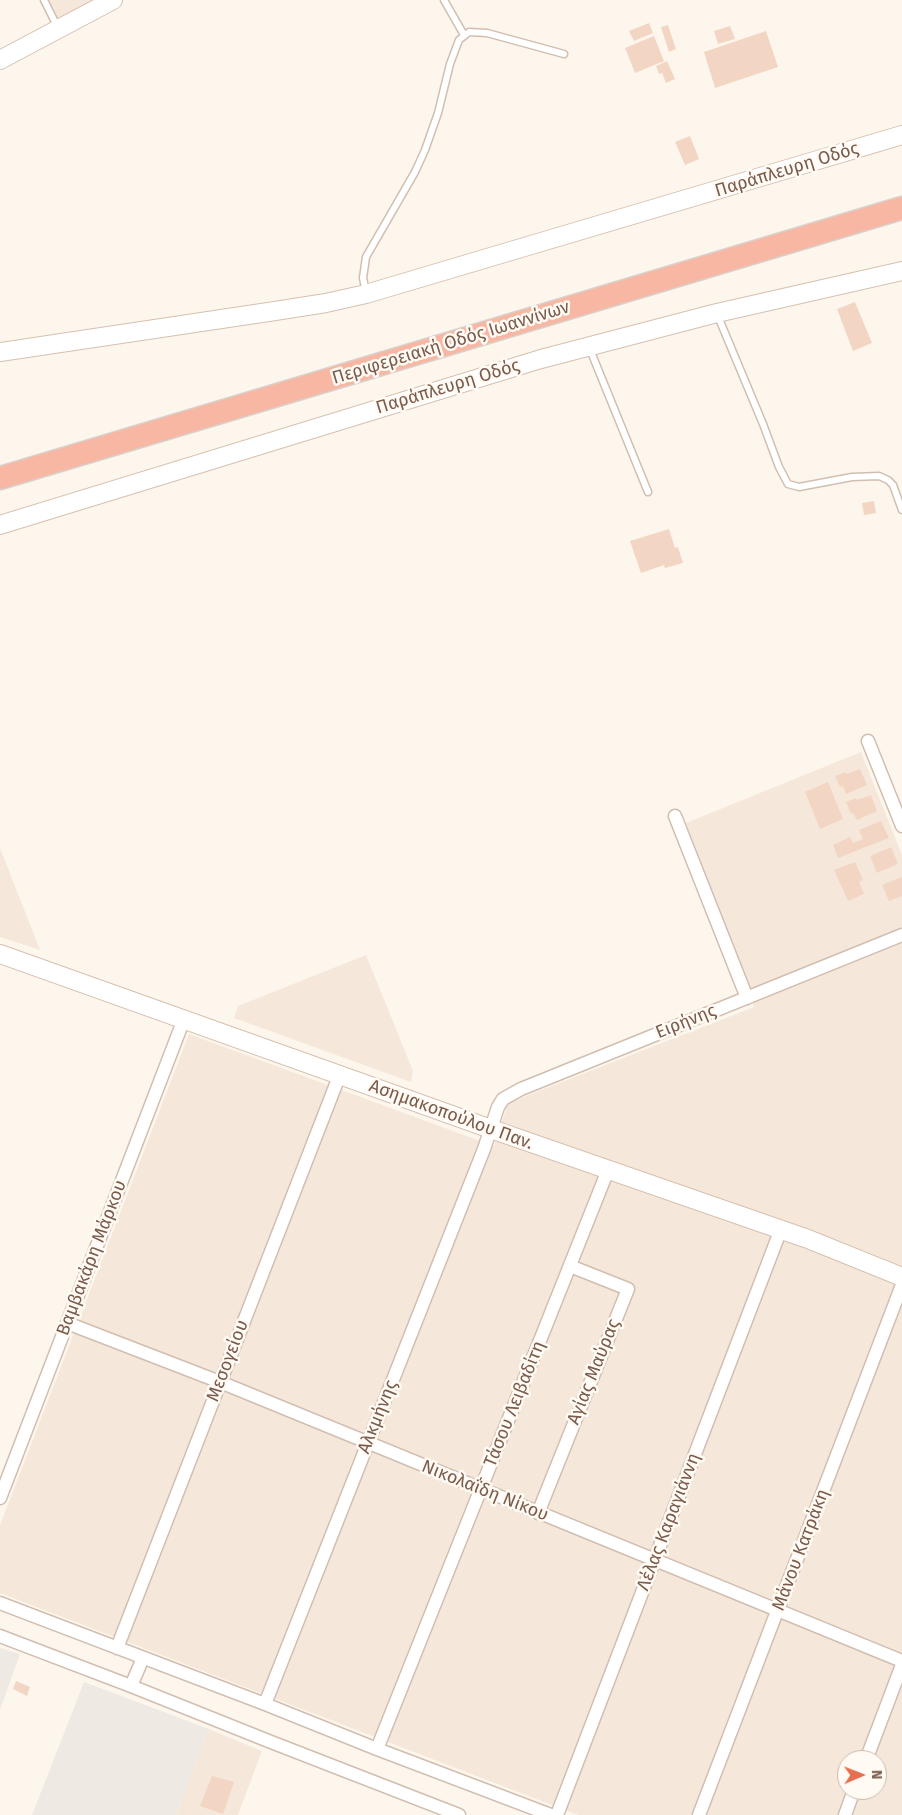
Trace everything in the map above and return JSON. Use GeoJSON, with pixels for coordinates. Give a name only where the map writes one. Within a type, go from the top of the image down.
{"type":"FeatureCollection","features":[{"type":"Feature","properties":{"kind":"highway","name":"Περιφερειακή Οδός Ιωαννίνων"},"geometry":{"type":"LineString","coordinates":[[0,478],[902,208]]}},
{"type":"Feature","properties":{"kind":"street"},"geometry":{"type":"LineString","coordinates":[[0,60],[113,0]]}},
{"type":"Feature","properties":{"kind":"street","name":"Παράπλευρη Οδός"},"geometry":{"type":"LineString","coordinates":[[0,352],[326,303],[366,294],[902,135]]}},
{"type":"Feature","properties":{"kind":"street","name":"Παράπλευρη Οδός"},"geometry":{"type":"LineString","coordinates":[[0,525],[481,377],[588,346],[716,313],[902,271]]}},
{"type":"Feature","properties":{"kind":"street"},"geometry":{"type":"LineString","coordinates":[[868,742],[902,826]]}},
{"type":"Feature","properties":{"kind":"street"},"geometry":{"type":"LineString","coordinates":[[675,816],[747,998]]}},
{"type":"Feature","properties":{"kind":"street","name":"Ειρήνης"},"geometry":{"type":"LineString","coordinates":[[491,1130],[500,1103],[510,1094],[902,935]]}},
{"type":"Feature","properties":{"kind":"street","name":"Ασημακοπούλου Παν."},"geometry":{"type":"LineString","coordinates":[[0,954],[340,1074],[491,1130],[781,1230],[902,1277]]}},
{"type":"Feature","properties":{"kind":"street","name":"Βαμβακάρη Μάρκου"},"geometry":{"type":"LineString","coordinates":[[0,1498],[184,1019]]}},
{"type":"Feature","properties":{"kind":"street","name":"Μεσογείου"},"geometry":{"type":"LineString","coordinates":[[117,1648],[340,1074]]}},
{"type":"Feature","properties":{"kind":"street","name":"Αλκμήνης"},"geometry":{"type":"LineString","coordinates":[[265,1704],[491,1130]]}},
{"type":"Feature","properties":{"kind":"street","name":"Τάσου Λειβαδίτη"},"geometry":{"type":"LineString","coordinates":[[377,1750],[608,1170]]}},
{"type":"Feature","properties":{"kind":"street","name":"Λέλας Καραγιάννη"},"geometry":{"type":"LineString","coordinates":[[557,1815],[781,1230]]}},
{"type":"Feature","properties":{"kind":"street","name":"Αγίας Μαύρας"},"geometry":{"type":"LineString","coordinates":[[538,1513],[628,1289],[570,1266]]}},
{"type":"Feature","properties":{"kind":"street","name":"Μάνου Κατράκη"},"geometry":{"type":"LineString","coordinates":[[699,1815],[902,1285]]}},
{"type":"Feature","properties":{"kind":"street","name":"Νικολαΐδη Νίκου"},"geometry":{"type":"LineString","coordinates":[[67,1323],[220,1382],[902,1661]]}},
{"type":"Feature","properties":{"kind":"street"},"geometry":{"type":"LineString","coordinates":[[0,1603],[265,1704],[377,1750],[551,1815]]}},
{"type":"Feature","properties":{"kind":"street"},"geometry":{"type":"LineString","coordinates":[[0,1636],[459,1815]]}},
{"type":"Feature","properties":{"kind":"street"},"geometry":{"type":"LineString","coordinates":[[131,1686],[143,1658]]}},
{"type":"Feature","properties":{"kind":"street"},"geometry":{"type":"LineString","coordinates":[[870,1750],[902,1665]]}},
{"type":"Feature","properties":{"kind":"street"},"geometry":{"type":"LineString","coordinates":[[845,1815],[850,1800]]}},
{"type":"Feature","properties":{"kind":"lane"},"geometry":{"type":"LineString","coordinates":[[44,0],[58,29]]}},
{"type":"Feature","properties":{"kind":"lane"},"geometry":{"type":"LineString","coordinates":[[444,0],[464,35]]}},
{"type":"Feature","properties":{"kind":"lane"},"geometry":{"type":"LineString","coordinates":[[366,294],[363,278],[366,257],[415,172],[425,150],[438,114],[459,40],[469,32],[487,34],[564,54]]}},
{"type":"Feature","properties":{"kind":"lane"},"geometry":{"type":"LineString","coordinates":[[716,313],[788,484],[799,487],[852,477],[879,476],[888,480],[893,485],[902,510]]}},
{"type":"Feature","properties":{"kind":"lane"},"geometry":{"type":"LineString","coordinates":[[588,346],[648,492]]}},
{"type":"Feature","properties":{"kind":"shaded area"},"geometry":{"type":"Polygon","coordinates":[[[47,0],[94,0],[57,20],[47,0]]]}},
{"type":"Feature","properties":{"kind":"shaded area"},"geometry":{"type":"Polygon","coordinates":[[[861,752],[902,855],[902,1815],[578,1815],[0,1593],[0,1525],[189,1034],[494,1146],[508,1103],[754,1007],[686,823],[861,752]]]}},
{"type":"Feature","properties":{"kind":"shaded area"},"geometry":{"type":"Polygon","coordinates":[[[0,848],[40,950],[0,937],[0,848]]]}},
{"type":"Feature","properties":{"kind":"shaded area"},"geometry":{"type":"Polygon","coordinates":[[[366,955],[413,1071],[411,1082],[234,1018],[238,1006],[366,955]]]}},
{"type":"Feature","properties":{"kind":"shaded area"},"geometry":{"type":"Polygon","coordinates":[[[0,1648],[20,1654],[0,1710],[0,1648]]]}},
{"type":"Feature","properties":{"kind":"shaded area"},"geometry":{"type":"Polygon","coordinates":[[[84,1682],[209,1729],[176,1815],[32,1815],[84,1682]]]}},
{"type":"Feature","properties":{"kind":"shaded area"},"geometry":{"type":"Polygon","coordinates":[[[209,1729],[262,1751],[238,1815],[176,1815],[209,1729]]]}},
{"type":"Feature","properties":{"kind":"building"},"geometry":{"type":"Polygon","coordinates":[[[649,23],[653,33],[634,41],[629,31],[649,23]]]}},
{"type":"Feature","properties":{"kind":"building"},"geometry":{"type":"Polygon","coordinates":[[[668,25],[676,49],[669,52],[661,27],[668,25]]]}},
{"type":"Feature","properties":{"kind":"building"},"geometry":{"type":"Polygon","coordinates":[[[730,26],[735,39],[718,44],[714,31],[730,26]]]}},
{"type":"Feature","properties":{"kind":"building"},"geometry":{"type":"Polygon","coordinates":[[[766,31],[778,67],[715,88],[704,52],[766,31]]]}},
{"type":"Feature","properties":{"kind":"building"},"geometry":{"type":"Polygon","coordinates":[[[654,36],[664,61],[635,73],[625,48],[654,36]]]}},
{"type":"Feature","properties":{"kind":"building"},"geometry":{"type":"Polygon","coordinates":[[[667,61],[675,79],[666,83],[662,73],[659,74],[656,66],[667,61]]]}},
{"type":"Feature","properties":{"kind":"building"},"geometry":{"type":"Polygon","coordinates":[[[690,136],[699,159],[685,165],[675,142],[690,136]]]}},
{"type":"Feature","properties":{"kind":"building"},"geometry":{"type":"Polygon","coordinates":[[[855,302],[872,343],[853,351],[837,309],[855,302]]]}},
{"type":"Feature","properties":{"kind":"building"},"geometry":{"type":"Polygon","coordinates":[[[874,501],[876,513],[864,515],[862,503],[874,501]]]}},
{"type":"Feature","properties":{"kind":"building"},"geometry":{"type":"Polygon","coordinates":[[[669,529],[675,548],[678,547],[683,563],[665,568],[664,565],[641,573],[630,541],[669,529]]]}},
{"type":"Feature","properties":{"kind":"building"},"geometry":{"type":"Polygon","coordinates":[[[860,769],[867,785],[846,794],[843,786],[840,787],[835,776],[860,769]]]}},
{"type":"Feature","properties":{"kind":"building"},"geometry":{"type":"Polygon","coordinates":[[[828,782],[843,819],[820,829],[805,792],[828,782]]]}},
{"type":"Feature","properties":{"kind":"building"},"geometry":{"type":"Polygon","coordinates":[[[871,795],[877,811],[857,820],[853,813],[851,814],[846,802],[871,795]]]}},
{"type":"Feature","properties":{"kind":"building"},"geometry":{"type":"Polygon","coordinates":[[[881,821],[889,838],[838,858],[833,845],[850,837],[853,843],[863,839],[859,830],[881,821]]]}},
{"type":"Feature","properties":{"kind":"building"},"geometry":{"type":"Polygon","coordinates":[[[891,847],[898,864],[877,873],[870,856],[891,847]]]}},
{"type":"Feature","properties":{"kind":"building"},"geometry":{"type":"Polygon","coordinates":[[[855,862],[863,880],[859,882],[864,894],[848,901],[834,870],[855,862]]]}},
{"type":"Feature","properties":{"kind":"building"},"geometry":{"type":"Polygon","coordinates":[[[902,877],[902,896],[889,901],[882,885],[902,877]]]}},
{"type":"Feature","properties":{"kind":"building"},"geometry":{"type":"Polygon","coordinates":[[[16,1681],[30,1687],[27,1696],[13,1689],[16,1681]]]}},
{"type":"Feature","properties":{"kind":"building"},"geometry":{"type":"Polygon","coordinates":[[[212,1776],[234,1782],[223,1814],[200,1806],[212,1776]]]}}]}
